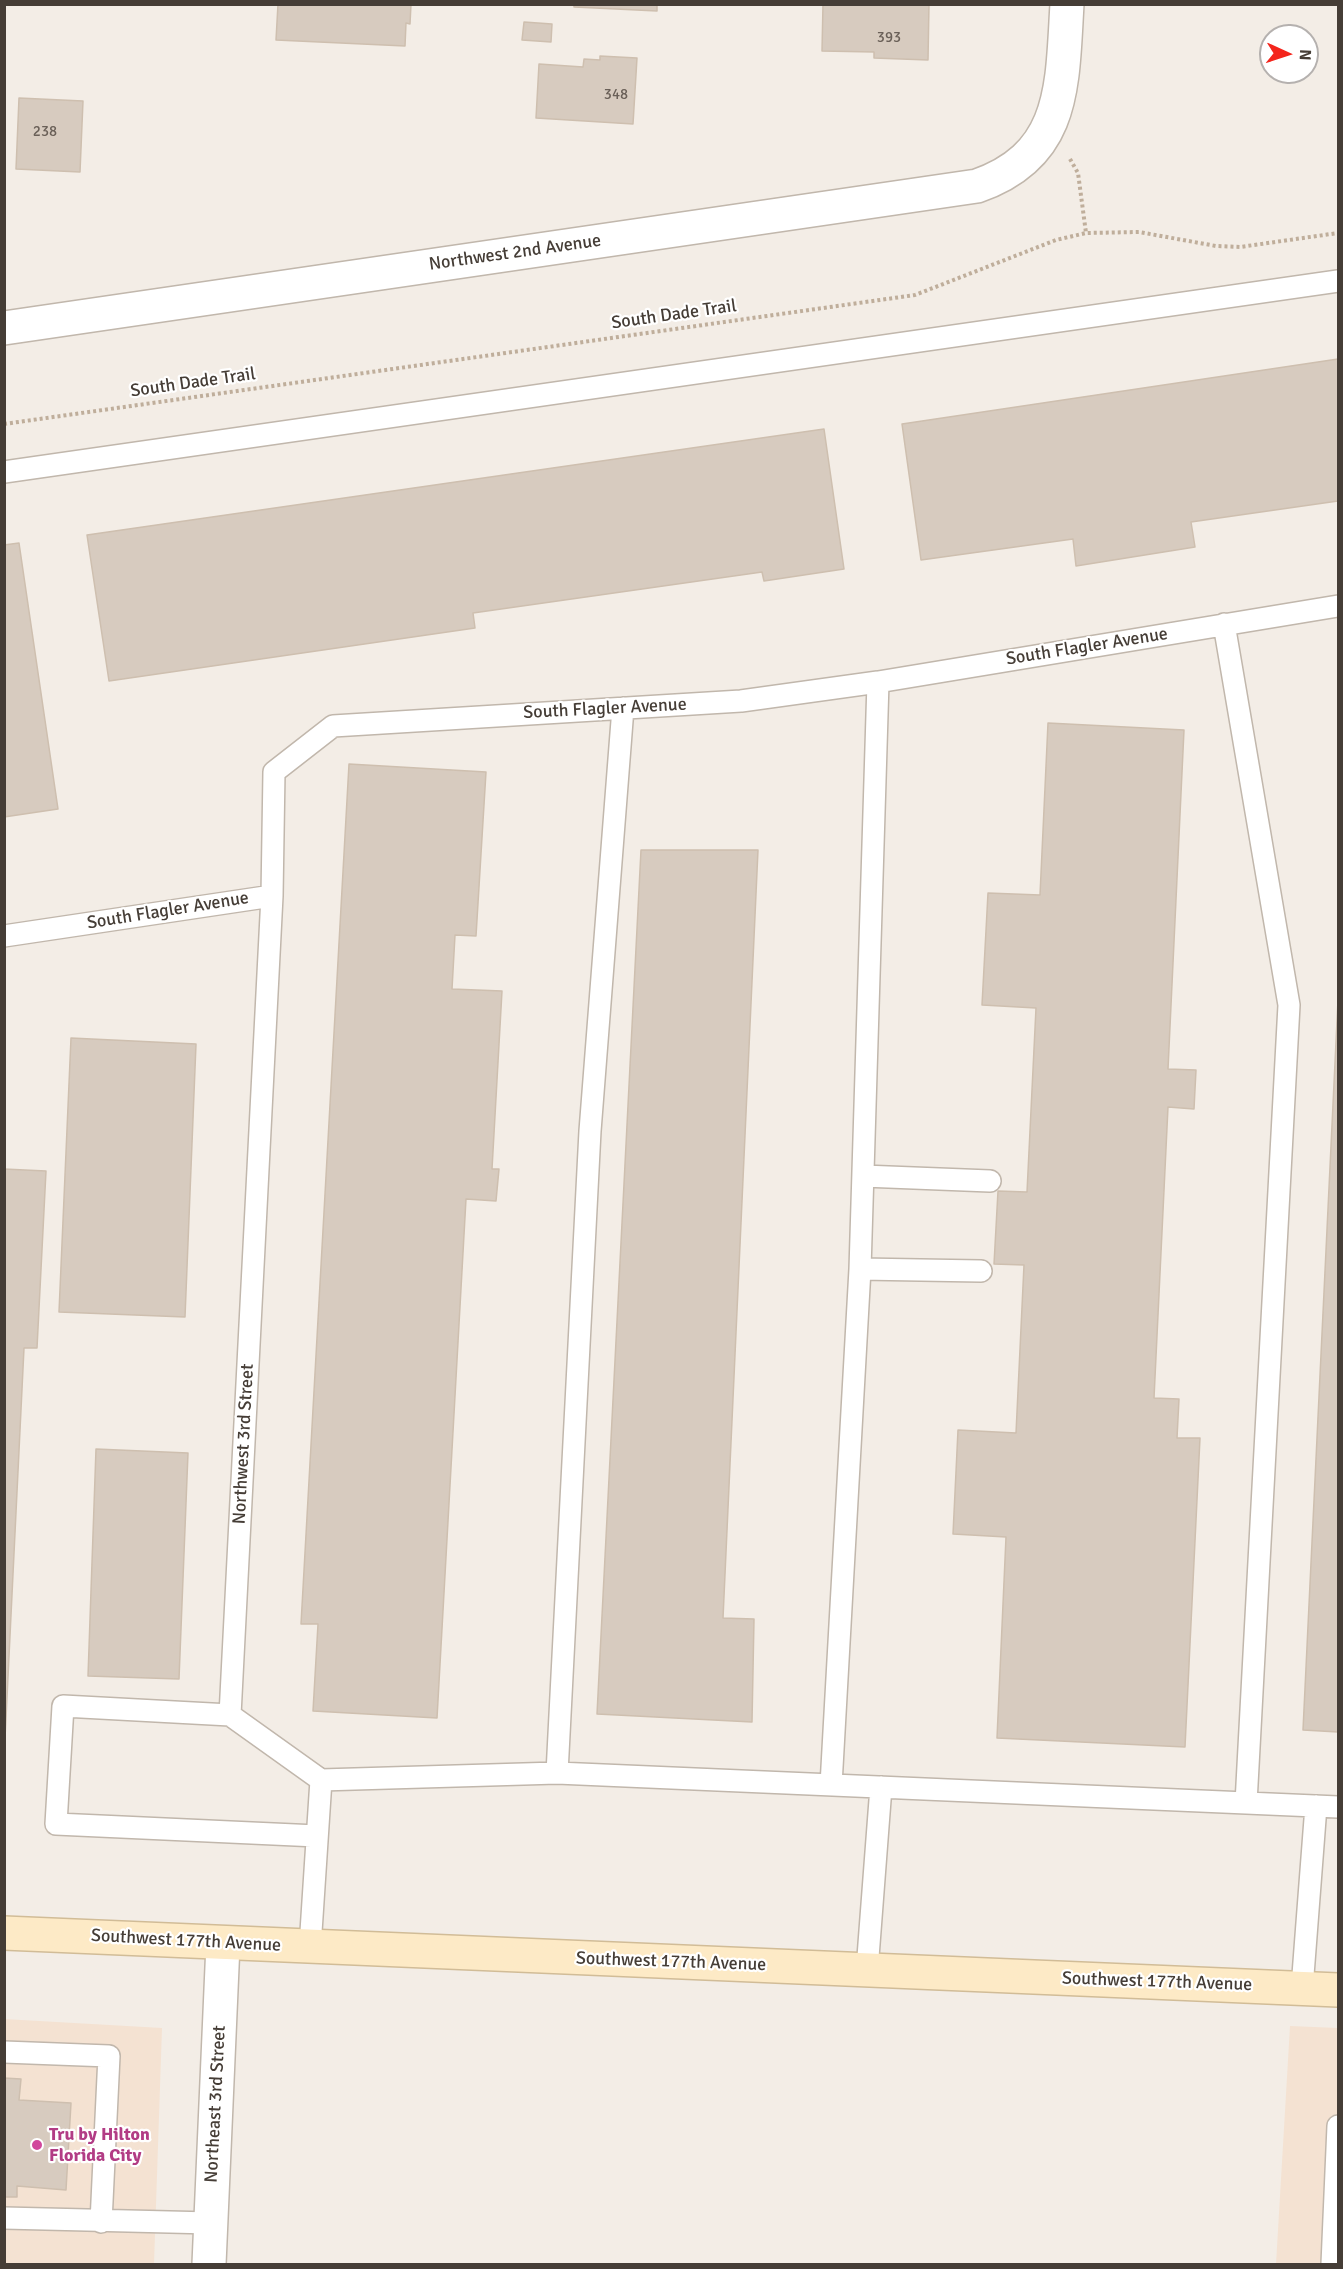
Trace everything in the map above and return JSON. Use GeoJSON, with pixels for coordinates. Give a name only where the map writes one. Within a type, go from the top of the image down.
{"type":"FeatureCollection","features":[{"type":"Feature","properties":{"kind":"main road","name":"Southwest 177th Avenue"},"geometry":{"type":"LineString","coordinates":[[4,1933],[1338,1990]]}},
{"type":"Feature","properties":{"kind":"street","name":"Northwest 2nd Avenue"},"geometry":{"type":"LineString","coordinates":[[4,328],[952,191],[993,180],[1021,164],[1042,140],[1056,106],[1063,69],[1067,4]]}},
{"type":"Feature","properties":{"kind":"street","name":"Northeast 3rd Street"},"geometry":{"type":"LineString","coordinates":[[209,2265],[223,1944]]}},
{"type":"Feature","properties":{"kind":"lane"},"geometry":{"type":"LineString","coordinates":[[4,472],[1338,281]]}},
{"type":"Feature","properties":{"kind":"lane","name":"South Flagler Avenue"},"geometry":{"type":"LineString","coordinates":[[4,936],[272,896],[274,772],[333,726],[741,701],[879,682],[1338,606]]}},
{"type":"Feature","properties":{"kind":"lane"},"geometry":{"type":"LineString","coordinates":[[1224,624],[1289,1005],[1246,1803]]}},
{"type":"Feature","properties":{"kind":"lane"},"geometry":{"type":"LineString","coordinates":[[831,1785],[860,1269],[879,682]]}},
{"type":"Feature","properties":{"kind":"lane"},"geometry":{"type":"LineString","coordinates":[[557,1773],[590,1131],[623,708]]}},
{"type":"Feature","properties":{"kind":"lane","name":"Northwest 3rd Street"},"geometry":{"type":"LineString","coordinates":[[230,1715],[272,896]]}},
{"type":"Feature","properties":{"kind":"lane"},"geometry":{"type":"LineString","coordinates":[[864,1176],[990,1181]]}},
{"type":"Feature","properties":{"kind":"lane"},"geometry":{"type":"LineString","coordinates":[[860,1269],[981,1271]]}},
{"type":"Feature","properties":{"kind":"lane"},"geometry":{"type":"LineString","coordinates":[[317,1836],[56,1824],[63,1706],[230,1715],[321,1780],[557,1773],[1338,1807]]}},
{"type":"Feature","properties":{"kind":"lane"},"geometry":{"type":"LineString","coordinates":[[310,1947],[321,1780]]}},
{"type":"Feature","properties":{"kind":"lane"},"geometry":{"type":"LineString","coordinates":[[867,1970],[881,1787]]}},
{"type":"Feature","properties":{"kind":"lane"},"geometry":{"type":"LineString","coordinates":[[1302,1988],[1316,1806]]}},
{"type":"Feature","properties":{"kind":"lane"},"geometry":{"type":"LineString","coordinates":[[4,2052],[109,2056],[101,2222]]}},
{"type":"Feature","properties":{"kind":"lane"},"geometry":{"type":"LineString","coordinates":[[1332,2265],[1338,2126]]}},
{"type":"Feature","properties":{"kind":"lane"},"geometry":{"type":"LineString","coordinates":[[4,2218],[211,2223]]}},
{"type":"Feature","properties":{"kind":"path"},"geometry":{"type":"LineString","coordinates":[[1078,173],[1086,233]]}},
{"type":"Feature","properties":{"kind":"path","name":"South Dade Trail"},"geometry":{"type":"LineString","coordinates":[[4,424],[915,295],[1056,240],[1086,233],[1139,232],[1216,246],[1240,247],[1338,233]]}},
{"type":"Feature","properties":{"kind":"shaded area"},"geometry":{"type":"Polygon","coordinates":[[[4,2019],[162,2028],[154,2264],[5,2264],[4,2019]]]}},
{"type":"Feature","properties":{"kind":"shaded area"},"geometry":{"type":"Polygon","coordinates":[[[1290,2026],[1338,2028],[1338,2264],[1276,2264],[1290,2026]]]}},
{"type":"Feature","properties":{"kind":"building"},"geometry":{"type":"Polygon","coordinates":[[[278,4],[411,4],[410,24],[406,23],[405,46],[276,40],[278,4]]]}},
{"type":"Feature","properties":{"kind":"building"},"geometry":{"type":"Polygon","coordinates":[[[574,4],[657,4],[657,11],[574,7],[574,4]]]}},
{"type":"Feature","properties":{"kind":"building"},"geometry":{"type":"Polygon","coordinates":[[[823,4],[929,4],[928,60],[874,58],[874,52],[822,51],[823,4]]]}},
{"type":"Feature","properties":{"kind":"building"},"geometry":{"type":"Polygon","coordinates":[[[524,22],[552,24],[551,42],[522,40],[524,22]]]}},
{"type":"Feature","properties":{"kind":"building"},"geometry":{"type":"Polygon","coordinates":[[[600,56],[637,58],[633,124],[536,118],[539,64],[583,67],[584,59],[600,60],[600,56]]]}},
{"type":"Feature","properties":{"kind":"building"},"geometry":{"type":"Polygon","coordinates":[[[19,98],[83,101],[80,172],[16,169],[19,98]]]}},
{"type":"Feature","properties":{"kind":"building"},"geometry":{"type":"Polygon","coordinates":[[[1338,359],[1338,501],[1191,522],[1195,547],[1076,566],[1073,539],[921,560],[902,424],[1338,359]]]}},
{"type":"Feature","properties":{"kind":"building"},"geometry":{"type":"Polygon","coordinates":[[[824,429],[844,569],[764,581],[762,572],[473,613],[475,628],[109,681],[87,535],[824,429]]]}},
{"type":"Feature","properties":{"kind":"building"},"geometry":{"type":"Polygon","coordinates":[[[19,543],[58,809],[4,817],[4,545],[19,543]]]}},
{"type":"Feature","properties":{"kind":"building"},"geometry":{"type":"Polygon","coordinates":[[[1048,723],[1184,730],[1168,1069],[1196,1070],[1194,1109],[1168,1107],[1154,1398],[1179,1399],[1177,1438],[1200,1438],[1185,1747],[997,1738],[1006,1537],[953,1534],[958,1430],[1016,1433],[1024,1265],[994,1264],[998,1191],[1027,1192],[1036,1008],[982,1005],[988,893],[1040,895],[1048,723]]]}},
{"type":"Feature","properties":{"kind":"building"},"geometry":{"type":"Polygon","coordinates":[[[349,764],[486,772],[476,936],[455,935],[452,989],[502,991],[492,1169],[499,1169],[496,1201],[466,1199],[437,1718],[313,1711],[318,1624],[301,1624],[349,764]]]}},
{"type":"Feature","properties":{"kind":"building"},"geometry":{"type":"Polygon","coordinates":[[[641,850],[758,850],[723,1618],[754,1619],[752,1722],[597,1714],[641,850]]]}},
{"type":"Feature","properties":{"kind":"building"},"geometry":{"type":"Polygon","coordinates":[[[1338,1000],[1338,1732],[1303,1730],[1338,1000]]]}},
{"type":"Feature","properties":{"kind":"building"},"geometry":{"type":"Polygon","coordinates":[[[71,1038],[196,1044],[185,1317],[59,1312],[71,1038]]]}},
{"type":"Feature","properties":{"kind":"building"},"geometry":{"type":"Polygon","coordinates":[[[4,1169],[46,1171],[37,1348],[24,1348],[4,1759],[4,1169]]]}},
{"type":"Feature","properties":{"kind":"building"},"geometry":{"type":"Polygon","coordinates":[[[96,1449],[188,1453],[179,1679],[88,1676],[96,1449]]]}},
{"type":"Feature","properties":{"kind":"building","name":"Tru by Hilton Florida City"},"geometry":{"type":"Polygon","coordinates":[[[4,2078],[21,2079],[19,2100],[71,2103],[66,2190],[17,2186],[17,2197],[4,2197],[4,2078]]]}},
{"type":"Feature","properties":{"kind":"place","name":"Tru by Hilton Florida City"},"geometry":{"type":"Point","coordinates":[37,2145]}}]}
